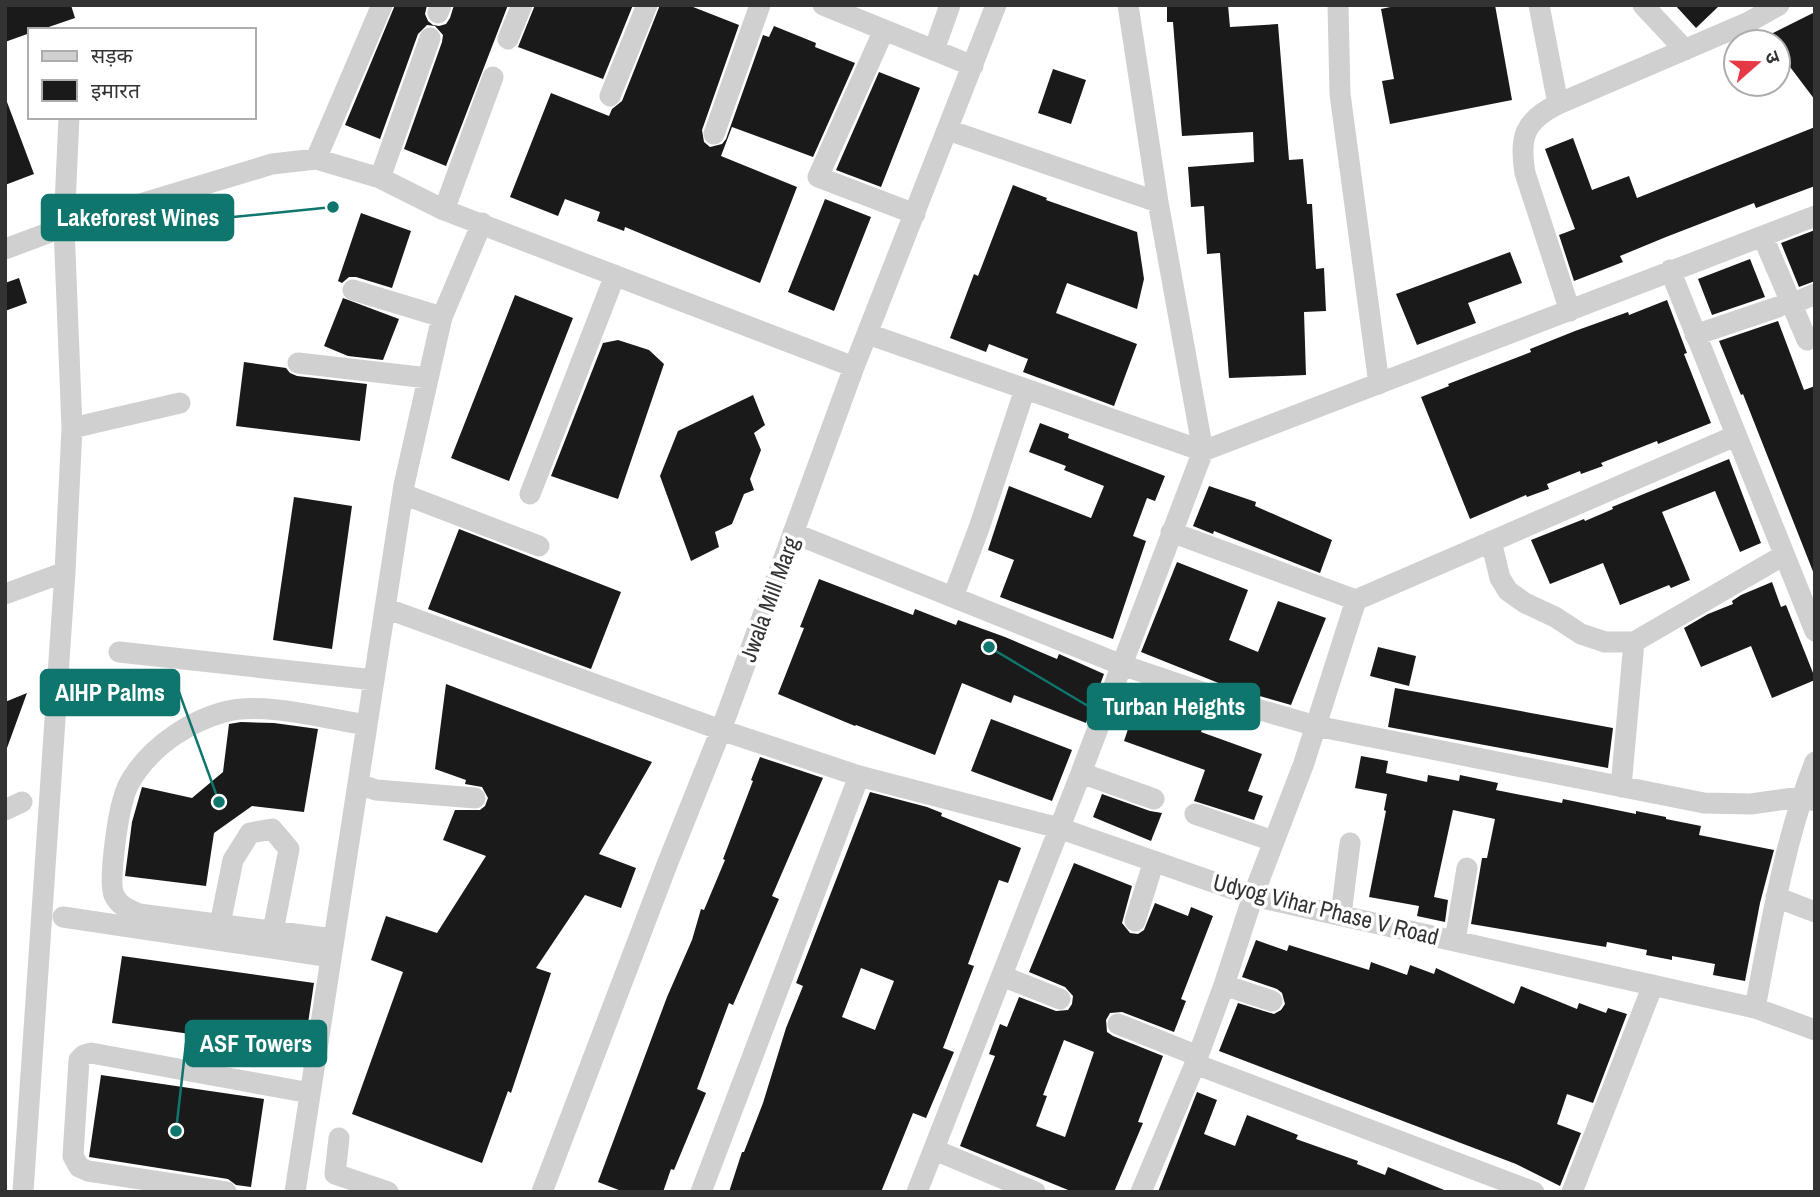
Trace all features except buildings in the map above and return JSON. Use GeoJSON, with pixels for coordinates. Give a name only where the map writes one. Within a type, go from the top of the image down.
{"type":"FeatureCollection","features":[{"type":"Feature","properties":{"kind":"street"},"geometry":{"type":"LineString","coordinates":[[316,159],[382,5]]}},
{"type":"Feature","properties":{"kind":"street"},"geometry":{"type":"LineString","coordinates":[[508,39],[522,5]]}},
{"type":"Feature","properties":{"kind":"street"},"geometry":{"type":"LineString","coordinates":[[610,96],[647,5]]}},
{"type":"Feature","properties":{"kind":"street"},"geometry":{"type":"LineString","coordinates":[[714,134],[761,5]]}},
{"type":"Feature","properties":{"kind":"street"},"geometry":{"type":"LineString","coordinates":[[823,5],[973,66]]}},
{"type":"Feature","properties":{"kind":"street"},"geometry":{"type":"LineString","coordinates":[[934,50],[950,5]]}},
{"type":"Feature","properties":{"kind":"street","name":"Jwala Mill Marg"},"geometry":{"type":"LineString","coordinates":[[542,1192],[721,730],[854,367],[996,5]]}},
{"type":"Feature","properties":{"kind":"street"},"geometry":{"type":"LineString","coordinates":[[917,1192],[1082,773],[1203,451],[1158,202],[1128,5]]}},
{"type":"Feature","properties":{"kind":"street"},"geometry":{"type":"LineString","coordinates":[[1338,5],[1340,94],[1379,384]]}},
{"type":"Feature","properties":{"kind":"street"},"geometry":{"type":"LineString","coordinates":[[1539,5],[1558,104]]}},
{"type":"Feature","properties":{"kind":"street"},"geometry":{"type":"LineString","coordinates":[[1643,5],[1685,50]]}},
{"type":"Feature","properties":{"kind":"street"},"geometry":{"type":"LineString","coordinates":[[1570,311],[1525,173],[1522,151],[1525,130],[1541,113],[1558,104],[1747,23],[1779,5]]}},
{"type":"Feature","properties":{"kind":"street"},"geometry":{"type":"LineString","coordinates":[[884,30],[818,177],[915,214]]}},
{"type":"Feature","properties":{"kind":"street"},"geometry":{"type":"LineString","coordinates":[[380,178],[430,38]]}},
{"type":"Feature","properties":{"kind":"street"},"geometry":{"type":"LineString","coordinates":[[444,210],[492,77]]}},
{"type":"Feature","properties":{"kind":"street"},"geometry":{"type":"LineString","coordinates":[[23,1192],[65,572],[72,428],[64,227],[69,119]]}},
{"type":"Feature","properties":{"kind":"street"},"geometry":{"type":"LineString","coordinates":[[948,130],[1158,202]]}},
{"type":"Feature","properties":{"kind":"street"},"geometry":{"type":"LineString","coordinates":[[5,249],[64,227],[272,164],[316,159],[380,178],[444,210],[854,367]]}},
{"type":"Feature","properties":{"kind":"street"},"geometry":{"type":"LineString","coordinates":[[868,334],[1203,451],[1815,216]]}},
{"type":"Feature","properties":{"kind":"street"},"geometry":{"type":"LineString","coordinates":[[295,1192],[403,494],[442,317],[482,223]]}},
{"type":"Feature","properties":{"kind":"street"},"geometry":{"type":"LineString","coordinates":[[1763,237],[1785,305],[1807,340]]}},
{"type":"Feature","properties":{"kind":"street"},"geometry":{"type":"LineString","coordinates":[[1670,270],[1815,631]]}},
{"type":"Feature","properties":{"kind":"street"},"geometry":{"type":"LineString","coordinates":[[530,495],[615,275]]}},
{"type":"Feature","properties":{"kind":"street"},"geometry":{"type":"LineString","coordinates":[[353,290],[442,317]]}},
{"type":"Feature","properties":{"kind":"street"},"geometry":{"type":"LineString","coordinates":[[1695,335],[1815,294]]}},
{"type":"Feature","properties":{"kind":"street"},"geometry":{"type":"LineString","coordinates":[[298,363],[428,378]]}},
{"type":"Feature","properties":{"kind":"street"},"geometry":{"type":"LineString","coordinates":[[953,597],[1025,389]]}},
{"type":"Feature","properties":{"kind":"street"},"geometry":{"type":"LineString","coordinates":[[72,428],[180,403]]}},
{"type":"Feature","properties":{"kind":"street"},"geometry":{"type":"LineString","coordinates":[[1171,532],[1356,600],[1735,436]]}},
{"type":"Feature","properties":{"kind":"street"},"geometry":{"type":"LineString","coordinates":[[403,494],[539,546]]}},
{"type":"Feature","properties":{"kind":"street"},"geometry":{"type":"LineString","coordinates":[[793,533],[1122,665],[1222,699],[1316,726],[1704,803],[1751,804],[1808,799]]}},
{"type":"Feature","properties":{"kind":"street"},"geometry":{"type":"LineString","coordinates":[[1491,541],[1500,578],[1508,591],[1581,634],[1605,642],[1634,642],[1784,555]]}},
{"type":"Feature","properties":{"kind":"street"},"geometry":{"type":"LineString","coordinates":[[5,594],[65,572]]}},
{"type":"Feature","properties":{"kind":"street"},"geometry":{"type":"LineString","coordinates":[[1141,1192],[1224,985],[1253,895],[1316,726],[1356,600]]}},
{"type":"Feature","properties":{"kind":"street","name":"Udyog Vihar Phase V Road"},"geometry":{"type":"LineString","coordinates":[[385,608],[721,730],[859,776],[1059,828],[1253,895],[1755,1008],[1815,1030]]}},
{"type":"Feature","properties":{"kind":"street"},"geometry":{"type":"LineString","coordinates":[[1621,787],[1634,642]]}},
{"type":"Feature","properties":{"kind":"street"},"geometry":{"type":"LineString","coordinates":[[118,652],[374,680]]}},
{"type":"Feature","properties":{"kind":"street"},"geometry":{"type":"LineString","coordinates":[[332,948],[273,931],[139,914],[124,908],[114,896],[111,882],[123,800],[136,772],[161,745],[191,725],[225,711],[261,708],[367,725]]}},
{"type":"Feature","properties":{"kind":"street"},"geometry":{"type":"LineString","coordinates":[[1755,1008],[1776,897],[1808,799],[1815,762]]}},
{"type":"Feature","properties":{"kind":"street"},"geometry":{"type":"LineString","coordinates":[[1082,773],[1154,799]]}},
{"type":"Feature","properties":{"kind":"street"},"geometry":{"type":"LineString","coordinates":[[701,1192],[859,776]]}},
{"type":"Feature","properties":{"kind":"street"},"geometry":{"type":"LineString","coordinates":[[358,783],[376,790],[475,798]]}},
{"type":"Feature","properties":{"kind":"street"},"geometry":{"type":"LineString","coordinates":[[1195,814],[1273,841]]}},
{"type":"Feature","properties":{"kind":"street"},"geometry":{"type":"LineString","coordinates":[[220,925],[233,860],[250,833],[272,829],[289,849],[273,931]]}},
{"type":"Feature","properties":{"kind":"street"},"geometry":{"type":"LineString","coordinates":[[1341,915],[1350,843]]}},
{"type":"Feature","properties":{"kind":"street"},"geometry":{"type":"LineString","coordinates":[[1135,921],[1154,861]]}},
{"type":"Feature","properties":{"kind":"street"},"geometry":{"type":"LineString","coordinates":[[1455,941],[1467,867]]}},
{"type":"Feature","properties":{"kind":"street"},"geometry":{"type":"LineString","coordinates":[[1776,897],[1815,912]]}},
{"type":"Feature","properties":{"kind":"street"},"geometry":{"type":"LineString","coordinates":[[63,917],[332,948]]}},
{"type":"Feature","properties":{"kind":"street"},"geometry":{"type":"LineString","coordinates":[[1002,976],[1060,999]]}},
{"type":"Feature","properties":{"kind":"street"},"geometry":{"type":"LineString","coordinates":[[1224,985],[1272,1001]]}},
{"type":"Feature","properties":{"kind":"street"},"geometry":{"type":"LineString","coordinates":[[1572,1192],[1653,985]]}},
{"type":"Feature","properties":{"kind":"street"},"geometry":{"type":"LineString","coordinates":[[1118,1024],[1196,1060],[1534,1192]]}},
{"type":"Feature","properties":{"kind":"street"},"geometry":{"type":"LineString","coordinates":[[226,1192],[88,1171],[79,1167],[73,1156],[79,1060],[92,1053],[310,1093]]}},
{"type":"Feature","properties":{"kind":"street"},"geometry":{"type":"LineString","coordinates":[[339,1138],[335,1174],[388,1192]]}},
{"type":"Feature","properties":{"kind":"street"},"geometry":{"type":"LineString","coordinates":[[935,1150],[1000,1185],[1035,1192]]}},
{"type":"Feature","properties":{"kind":"place","name":"Lakeforest Wines"},"geometry":{"type":"Point","coordinates":[333,207]}},
{"type":"Feature","properties":{"kind":"place","name":"Turban Heights"},"geometry":{"type":"Point","coordinates":[989,647]}},
{"type":"Feature","properties":{"kind":"place","name":"AIHP Palms"},"geometry":{"type":"Point","coordinates":[219,802]}},
{"type":"Feature","properties":{"kind":"place","name":"ASF Towers"},"geometry":{"type":"Point","coordinates":[176,1131]}}]}
